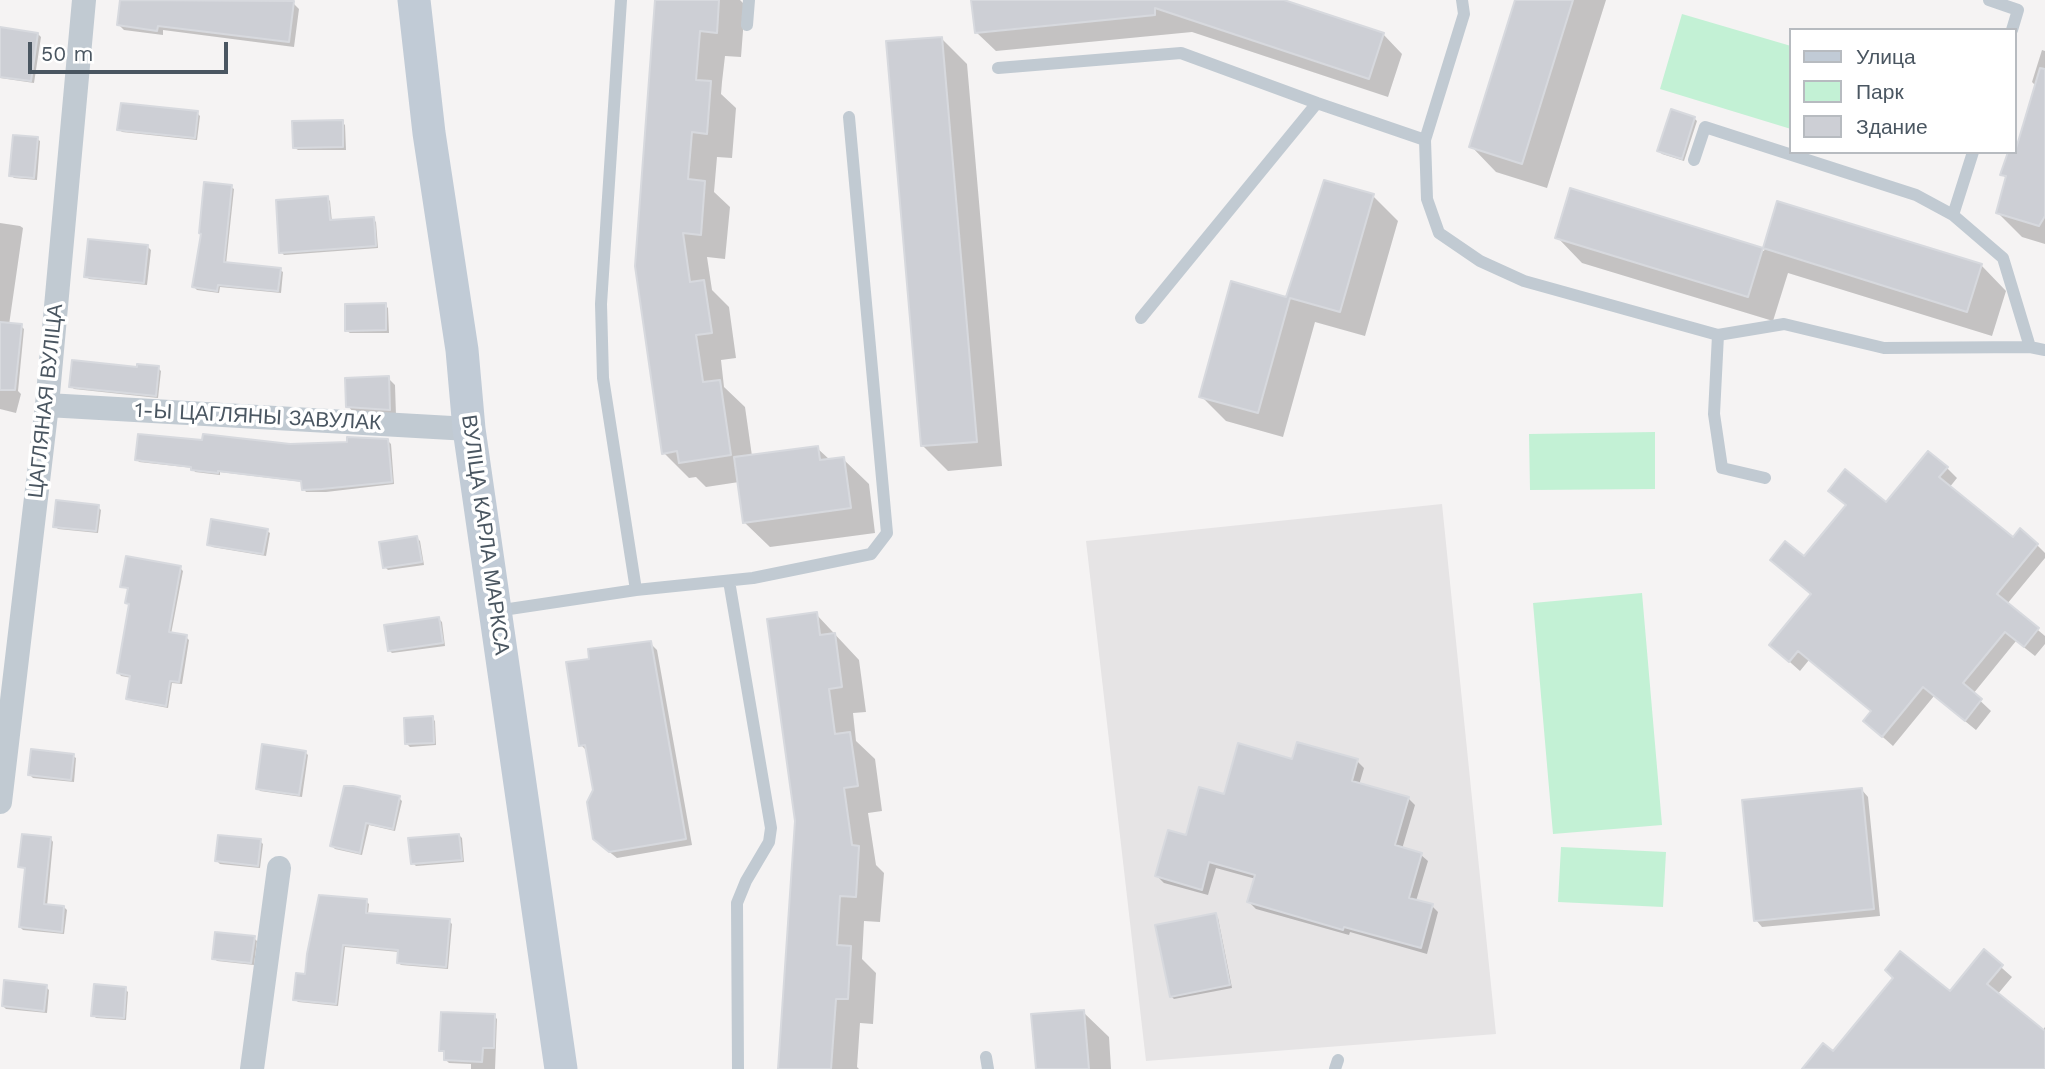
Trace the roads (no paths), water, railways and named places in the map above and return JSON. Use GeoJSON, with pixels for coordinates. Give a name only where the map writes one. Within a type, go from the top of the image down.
{"type":"FeatureCollection","features":[{"type":"Feature","properties":{"kind":"main road","name":"ВУЛІЦА КАРЛА МАРКСА"},"geometry":{"type":"LineString","coordinates":[[414,0],[429,133],[462,350],[469,429],[561,1069]]}},
{"type":"Feature","properties":{"kind":"street","name":"ЦАГЛЯНАЯ ВУЛІЦА"},"geometry":{"type":"LineString","coordinates":[[0,802],[47,405],[84,0]]}},
{"type":"Feature","properties":{"kind":"street","name":"1-Ы ЦАГЛЯНЫ ЗАВУЛАК"},"geometry":{"type":"LineString","coordinates":[[47,405],[469,429]]}},
{"type":"Feature","properties":{"kind":"street"},"geometry":{"type":"LineString","coordinates":[[252,1069],[279,868]]}},
{"type":"Feature","properties":{"kind":"lane"},"geometry":{"type":"LineString","coordinates":[[621,0],[601,304],[603,378],[636,590]]}},
{"type":"Feature","properties":{"kind":"lane"},"geometry":{"type":"LineString","coordinates":[[747,25],[749,0]]}},
{"type":"Feature","properties":{"kind":"lane"},"geometry":{"type":"LineString","coordinates":[[1462,0],[1464,14],[1425,140],[1427,199],[1439,233],[1480,261],[1524,281],[1718,335],[1784,324],[1884,348],[2030,347],[2045,350]]}},
{"type":"Feature","properties":{"kind":"lane"},"geometry":{"type":"LineString","coordinates":[[1989,0],[2018,10],[2013,28]]}},
{"type":"Feature","properties":{"kind":"lane"},"geometry":{"type":"LineString","coordinates":[[998,68],[1181,53],[1425,140]]}},
{"type":"Feature","properties":{"kind":"lane"},"geometry":{"type":"LineString","coordinates":[[1141,318],[1317,103]]}},
{"type":"Feature","properties":{"kind":"lane"},"geometry":{"type":"LineString","coordinates":[[495,611],[636,590],[753,578],[871,554],[887,533],[849,117]]}},
{"type":"Feature","properties":{"kind":"lane"},"geometry":{"type":"LineString","coordinates":[[1693,160],[1705,127],[1916,195],[1953,215],[2003,258],[2030,347]]}},
{"type":"Feature","properties":{"kind":"lane"},"geometry":{"type":"LineString","coordinates":[[1953,215],[1972,154]]}},
{"type":"Feature","properties":{"kind":"lane"},"geometry":{"type":"LineString","coordinates":[[1718,335],[1714,414],[1722,468],[1765,478]]}},
{"type":"Feature","properties":{"kind":"lane"},"geometry":{"type":"LineString","coordinates":[[729,581],[771,828],[769,842],[746,881],[737,903],[738,1069]]}}]}
